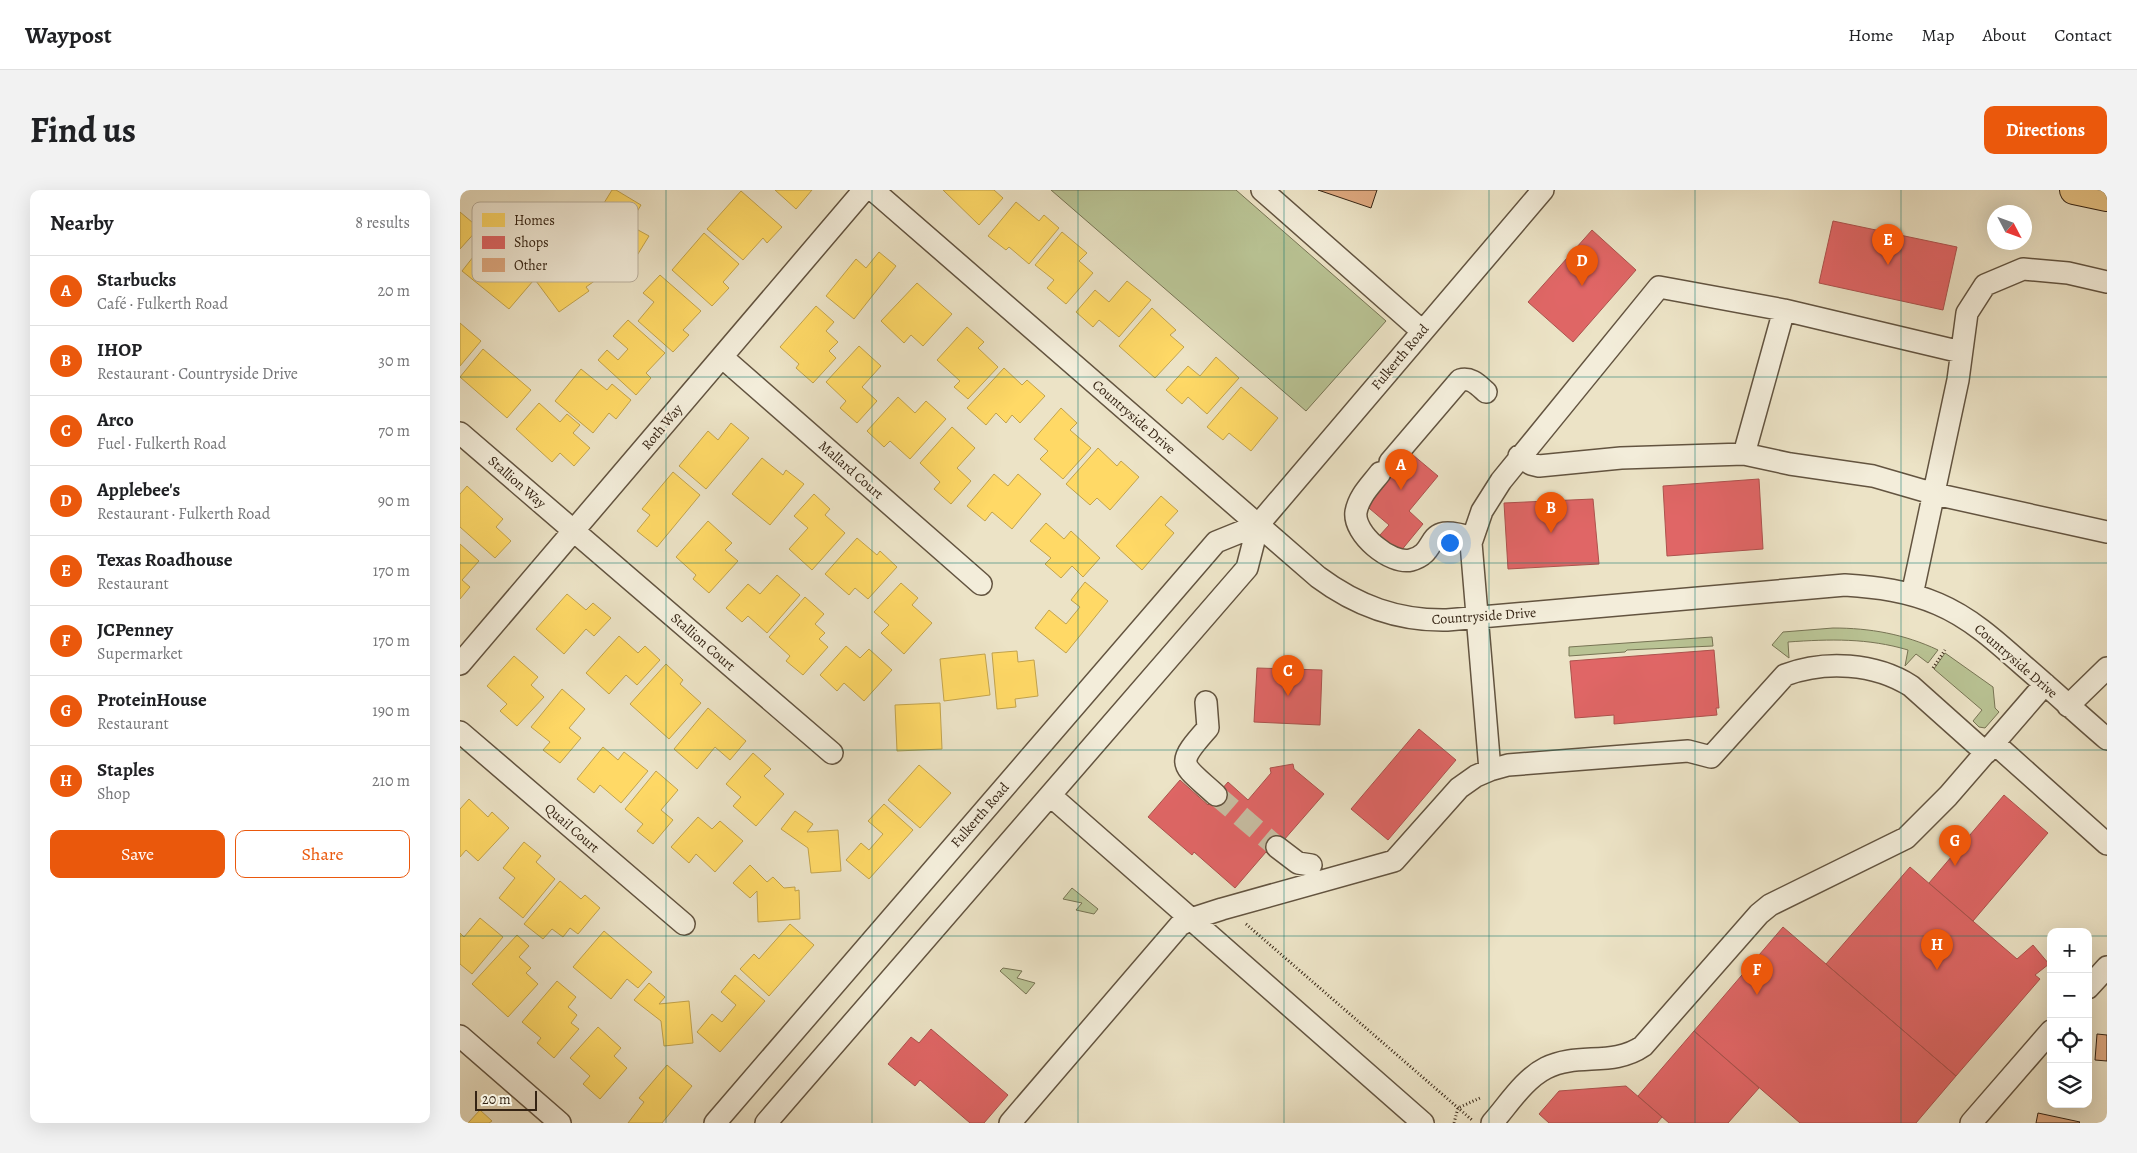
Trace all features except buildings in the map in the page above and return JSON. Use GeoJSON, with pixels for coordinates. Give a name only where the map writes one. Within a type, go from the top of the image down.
{"type":"FeatureCollection","features":[{"type":"Feature","properties":{"kind":"highway"},"geometry":{"type":"LineString","coordinates":[[2074,190],[2107,198]]}},
{"type":"Feature","properties":{"kind":"street","name":"Roth Way"},"geometry":{"type":"LineString","coordinates":[[460,664],[864,190]]}},
{"type":"Feature","properties":{"kind":"street","name":"Countryside Drive"},"geometry":{"type":"LineString","coordinates":[[873,190],[1318,577],[1364,605],[1390,614],[1420,619],[1447,620],[1845,586],[1876,587],[1912,595],[1938,604],[1986,632],[2107,740]]}},
{"type":"Feature","properties":{"kind":"street"},"geometry":{"type":"LineString","coordinates":[[1262,190],[1422,331]]}},
{"type":"Feature","properties":{"kind":"street","name":"Fulkerth Road"},"geometry":{"type":"LineString","coordinates":[[766,1123],[1247,568],[1258,525],[1543,190]]}},
{"type":"Feature","properties":{"kind":"street"},"geometry":{"type":"LineString","coordinates":[[1912,595],[1958,380],[1967,313],[1984,285],[2023,270],[2068,273],[2107,282]]}},
{"type":"Feature","properties":{"kind":"street"},"geometry":{"type":"LineString","coordinates":[[1490,770],[1472,538],[1482,510],[1519,456],[1659,287],[1784,310],[1961,352]]}},
{"type":"Feature","properties":{"kind":"street"},"geometry":{"type":"LineString","coordinates":[[1744,454],[1784,310]]}},
{"type":"Feature","properties":{"kind":"street","name":"Mallard Court"},"geometry":{"type":"LineString","coordinates":[[722,357],[981,584]]}},
{"type":"Feature","properties":{"kind":"street"},"geometry":{"type":"LineString","coordinates":[[1472,538],[1452,531],[1443,532],[1424,552],[1411,560],[1401,560],[1388,555],[1371,543],[1362,532],[1356,514],[1360,498],[1460,380],[1467,379],[1475,382],[1486,392]]}},
{"type":"Feature","properties":{"kind":"street","name":"Stallion Way"},"geometry":{"type":"LineString","coordinates":[[460,433],[573,531]]}},
{"type":"Feature","properties":{"kind":"street"},"geometry":{"type":"LineString","coordinates":[[1519,456],[1530,464],[1539,466],[1621,458],[1744,454],[1790,464],[1873,476],[1935,494],[2107,532]]}},
{"type":"Feature","properties":{"kind":"street","name":"Fulkerth Road"},"geometry":{"type":"LineString","coordinates":[[715,1123],[1216,542],[1258,525]]}},
{"type":"Feature","properties":{"kind":"street","name":"Stallion Court"},"geometry":{"type":"LineString","coordinates":[[573,531],[832,753]]}},
{"type":"Feature","properties":{"kind":"street"},"geometry":{"type":"LineString","coordinates":[[1010,1123],[1175,929],[1191,919],[1394,861],[1459,788],[1476,776],[1490,770],[1508,765],[1688,751],[1711,757],[1785,675],[1801,669],[1827,667],[1868,669],[1885,672],[1898,678],[1990,748],[2107,844]]}},
{"type":"Feature","properties":{"kind":"street"},"geometry":{"type":"LineString","coordinates":[[2068,706],[2107,668]]}},
{"type":"Feature","properties":{"kind":"street"},"geometry":{"type":"LineString","coordinates":[[1483,1122],[1530,1079],[1547,1067],[1573,1060],[1620,1058],[1632,1054],[1643,1046],[1759,914],[1782,897],[1906,838],[1927,819],[2045,684]]}},
{"type":"Feature","properties":{"kind":"street"},"geometry":{"type":"LineString","coordinates":[[1206,702],[1208,728],[1186,753],[1185,762],[1192,773],[1216,795]]}},
{"type":"Feature","properties":{"kind":"street","name":"Quail Court"},"geometry":{"type":"LineString","coordinates":[[460,732],[684,924]]}},
{"type":"Feature","properties":{"kind":"street"},"geometry":{"type":"LineString","coordinates":[[1050,796],[1423,1123]]}},
{"type":"Feature","properties":{"kind":"street"},"geometry":{"type":"LineString","coordinates":[[1278,847],[1298,864],[1311,865]]}},
{"type":"Feature","properties":{"kind":"street"},"geometry":{"type":"LineString","coordinates":[[2092,984],[2107,967]]}},
{"type":"Feature","properties":{"kind":"street"},"geometry":{"type":"LineString","coordinates":[[1971,1123],[2047,1036]]}},
{"type":"Feature","properties":{"kind":"street"},"geometry":{"type":"LineString","coordinates":[[463,1043],[560,1123]]}},
{"type":"Feature","properties":{"kind":"path"},"geometry":{"type":"LineString","coordinates":[[1933,668],[1945,650]]}},
{"type":"Feature","properties":{"kind":"path"},"geometry":{"type":"LineString","coordinates":[[1242,921],[1458,1108],[1483,1122]]}},
{"type":"Feature","properties":{"kind":"path"},"geometry":{"type":"LineString","coordinates":[[1458,1108],[1480,1098]]}},
{"type":"Feature","properties":{"kind":"path"},"geometry":{"type":"LineString","coordinates":[[1454,1123],[1458,1108]]}},
{"type":"Feature","properties":{"kind":"green space"},"geometry":{"type":"Polygon","coordinates":[[[1051,190],[1236,190],[1386,321],[1306,411],[1051,190]]]}},
{"type":"Feature","properties":{"kind":"green space"},"geometry":{"type":"Polygon","coordinates":[[[1833,628],[1887,633],[1925,644],[1938,650],[1928,663],[1916,654],[1905,666],[1908,650],[1878,643],[1834,640],[1788,642],[1789,658],[1772,645],[1783,632],[1833,628]]]}},
{"type":"Feature","properties":{"kind":"green space"},"geometry":{"type":"Polygon","coordinates":[[[1712,637],[1713,646],[1627,650],[1625,652],[1569,656],[1569,647],[1712,637]]]}},
{"type":"Feature","properties":{"kind":"green space"},"geometry":{"type":"Polygon","coordinates":[[[1945,653],[1993,687],[1995,708],[1999,712],[1985,728],[1979,727],[1973,721],[1982,710],[1934,669],[1945,653]]]}},
{"type":"Feature","properties":{"kind":"green space"},"geometry":{"type":"Polygon","coordinates":[[[1072,888],[1098,909],[1094,914],[1076,910],[1082,903],[1063,899],[1072,888]]]}},
{"type":"Feature","properties":{"kind":"green space"},"geometry":{"type":"Polygon","coordinates":[[[1003,968],[1022,971],[1017,978],[1035,983],[1026,994],[1000,971],[1003,968]]]}},
{"type":"Feature","properties":{"kind":"tunnel"},"geometry":{"type":"LineString","coordinates":[[1216,795],[1277,847]]}},
{"type":"Feature","properties":{"kind":"place","name":"Texas Roadhouse"},"geometry":{"type":"Point","coordinates":[1888,265]}},
{"type":"Feature","properties":{"kind":"place","name":"Applebee's"},"geometry":{"type":"Point","coordinates":[1582,286]}},
{"type":"Feature","properties":{"kind":"place","name":"Starbucks"},"geometry":{"type":"Point","coordinates":[1401,490]}},
{"type":"Feature","properties":{"kind":"place","name":"IHOP"},"geometry":{"type":"Point","coordinates":[1551,533]}},
{"type":"Feature","properties":{"kind":"place","name":"Arco"},"geometry":{"type":"Point","coordinates":[1288,696]}},
{"type":"Feature","properties":{"kind":"place","name":"ProteinHouse"},"geometry":{"type":"Point","coordinates":[1955,866]}},
{"type":"Feature","properties":{"kind":"place","name":"Staples"},"geometry":{"type":"Point","coordinates":[1937,970]}},
{"type":"Feature","properties":{"kind":"place","name":"JCPenney"},"geometry":{"type":"Point","coordinates":[1757,995]}}]}
